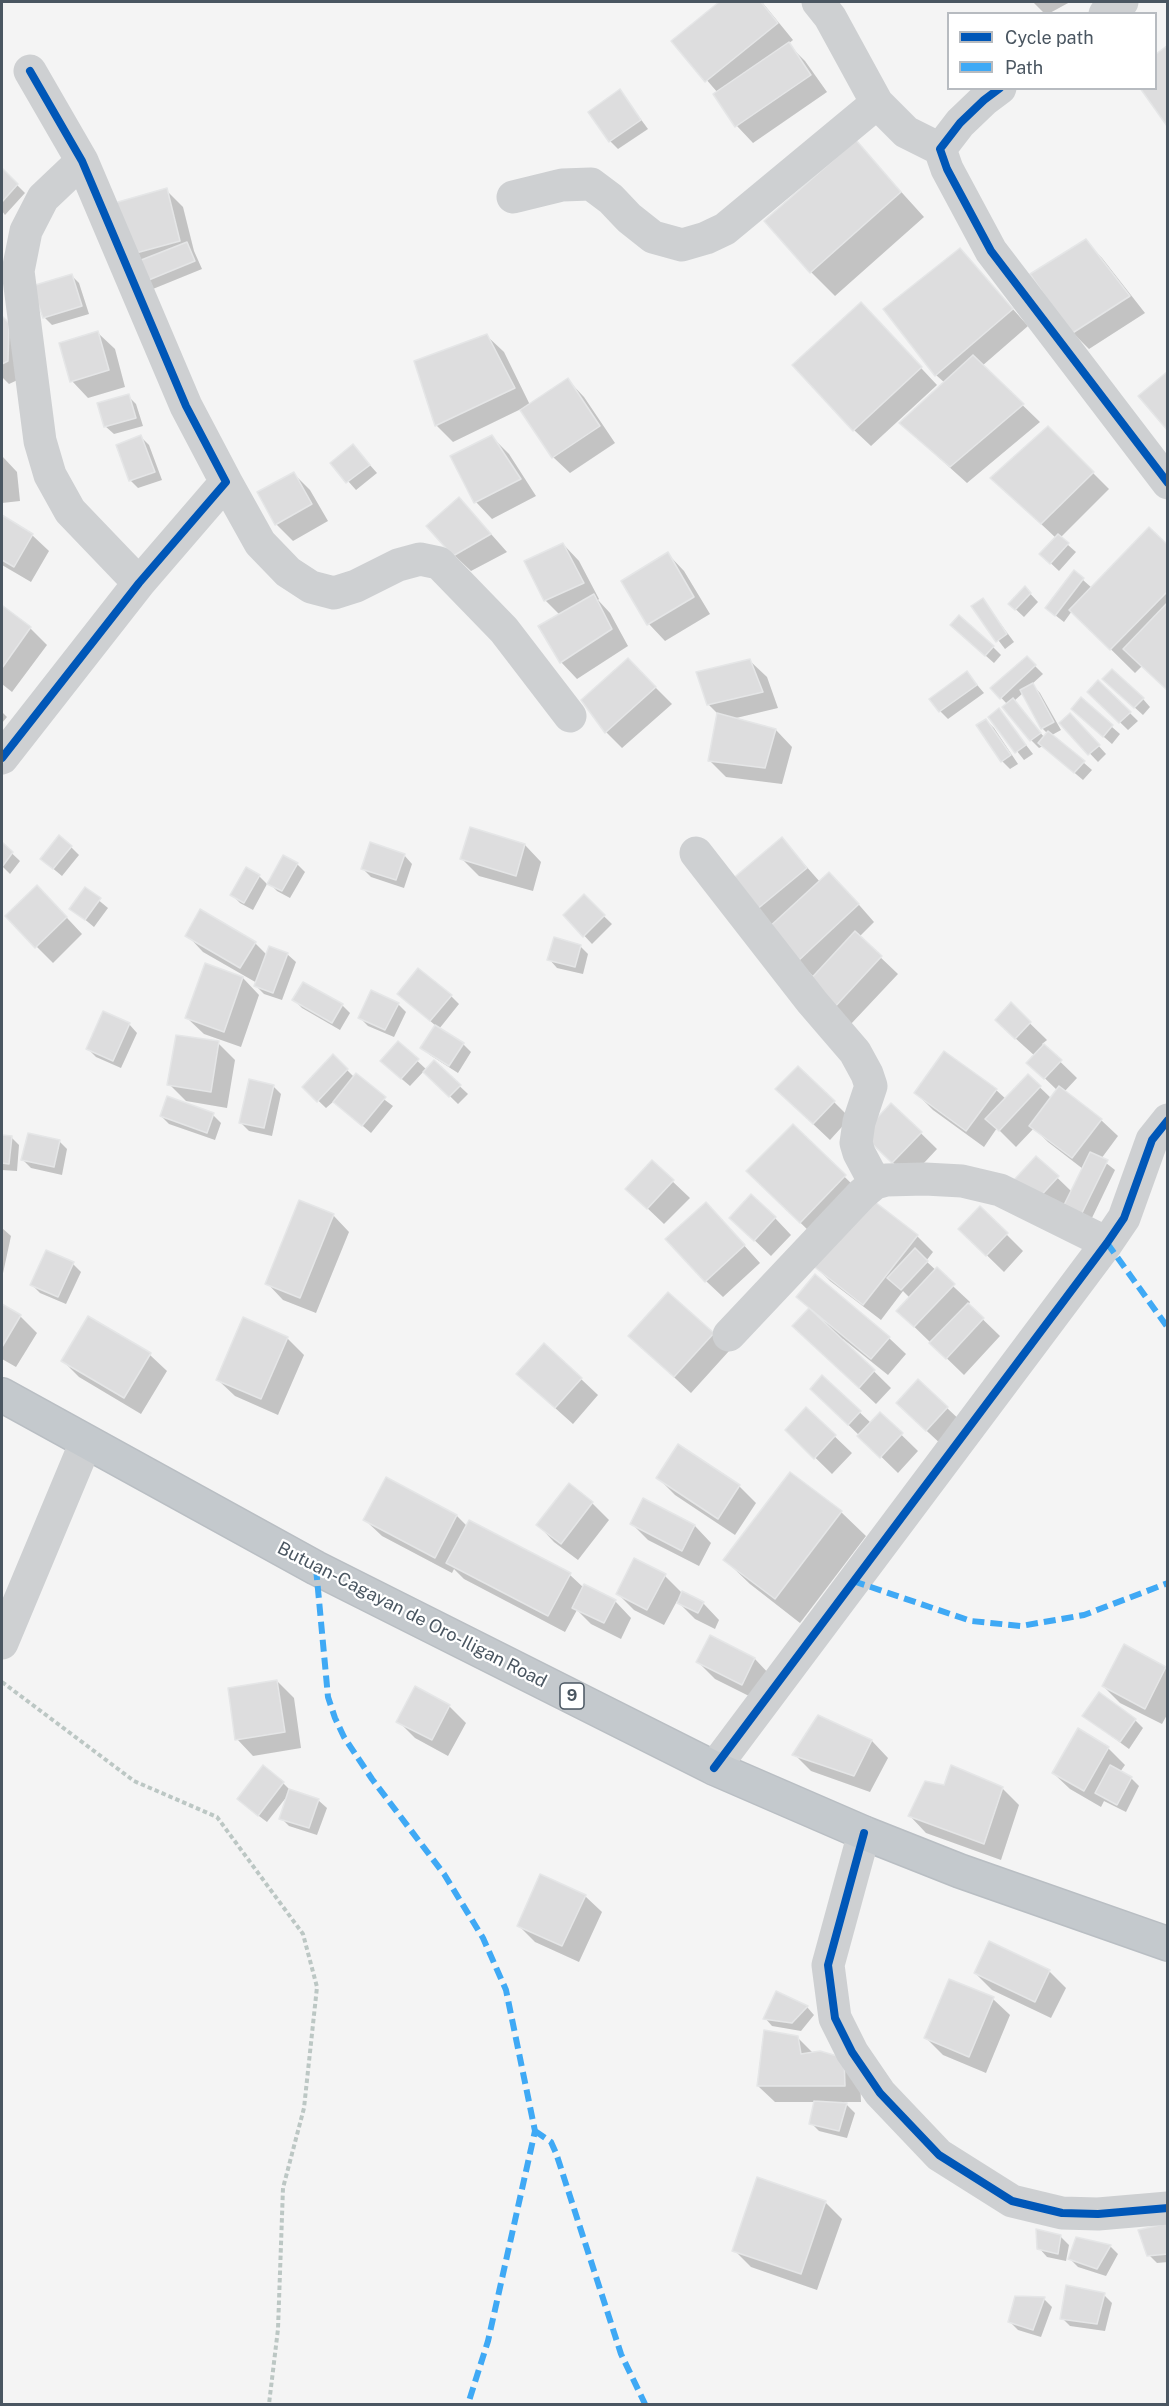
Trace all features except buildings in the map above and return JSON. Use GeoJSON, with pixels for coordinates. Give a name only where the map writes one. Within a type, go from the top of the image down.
{"type":"FeatureCollection","features":[{"type":"Feature","properties":{"kind":"highway","name":"Butuan-Cagayan de Oro-Iligan Road"},"geometry":{"type":"LineString","coordinates":[[2,1395],[315,1568],[714,1768],[864,1833],[960,1871],[1167,1944]]}},
{"type":"Feature","properties":{"kind":"street"},"geometry":{"type":"LineString","coordinates":[[818,2],[830,17],[877,103],[906,132],[940,149],[947,169],[991,251],[1167,483]]}},
{"type":"Feature","properties":{"kind":"street"},"geometry":{"type":"LineString","coordinates":[[1108,12],[1122,2]]}},
{"type":"Feature","properties":{"kind":"street"},"geometry":{"type":"LineString","coordinates":[[30,71],[82,161],[186,406],[260,543],[288,572],[311,587],[334,593],[356,586],[398,565],[420,559],[439,563],[504,630],[570,716]]}},
{"type":"Feature","properties":{"kind":"street"},"geometry":{"type":"LineString","coordinates":[[940,149],[960,123],[997,90]]}},
{"type":"Feature","properties":{"kind":"street"},"geometry":{"type":"LineString","coordinates":[[513,197],[562,185],[591,184],[653,237],[682,245],[706,238],[725,229],[877,103]]}},
{"type":"Feature","properties":{"kind":"street"},"geometry":{"type":"LineString","coordinates":[[82,161],[43,198],[26,231],[18,271],[40,441],[50,475],[70,511],[139,583]]}},
{"type":"Feature","properties":{"kind":"street"},"geometry":{"type":"LineString","coordinates":[[2,758],[139,583],[226,482]]}},
{"type":"Feature","properties":{"kind":"street"},"geometry":{"type":"LineString","coordinates":[[696,853],[812,1002],[855,1052],[867,1074],[872,1086],[859,1122],[856,1143],[875,1183]]}},
{"type":"Feature","properties":{"kind":"street"},"geometry":{"type":"LineString","coordinates":[[714,1768],[1107,1243],[1124,1218],[1152,1140],[1167,1120]]}},
{"type":"Feature","properties":{"kind":"street"},"geometry":{"type":"LineString","coordinates":[[729,1335],[862,1194],[875,1183],[886,1180],[962,1181],[1000,1190],[1107,1243]]}},
{"type":"Feature","properties":{"kind":"street"},"geometry":{"type":"LineString","coordinates":[[2,1643],[86,1442]]}},
{"type":"Feature","properties":{"kind":"street"},"geometry":{"type":"LineString","coordinates":[[864,1833],[828,1965],[835,2018],[852,2052],[880,2093],[939,2156],[1012,2201],[1062,2213],[1098,2214],[1167,2208]]}},
{"type":"Feature","properties":{"kind":"path"},"geometry":{"type":"LineString","coordinates":[[2,1682],[134,1781],[218,1817],[303,1934],[317,1987],[304,2108],[283,2188],[278,2329],[269,2404]]}},
{"type":"Feature","properties":{"kind":"marked path"},"geometry":{"type":"LineString","coordinates":[[1107,1243],[1168,1328]]}},
{"type":"Feature","properties":{"kind":"marked path"},"geometry":{"type":"LineString","coordinates":[[316,1568],[328,1697],[335,1718],[344,1737],[372,1779],[444,1874],[483,1938],[506,1990],[535,2131],[488,2341],[468,2404]]}},
{"type":"Feature","properties":{"kind":"marked path"},"geometry":{"type":"LineString","coordinates":[[853,1581],[971,1621],[1021,1626],[1084,1615],[1168,1583]]}},
{"type":"Feature","properties":{"kind":"marked path"},"geometry":{"type":"LineString","coordinates":[[535,2131],[551,2142],[556,2153],[621,2354],[645,2404]]}},
{"type":"Feature","properties":{"kind":"cycle path"},"geometry":{"type":"LineString","coordinates":[[2,758],[139,583],[226,482],[186,406],[82,161],[30,71]]}},
{"type":"Feature","properties":{"kind":"cycle path"},"geometry":{"type":"LineString","coordinates":[[997,90],[960,123],[940,149],[947,169],[991,251],[1168,483]]}},
{"type":"Feature","properties":{"kind":"cycle path"},"geometry":{"type":"LineString","coordinates":[[714,1768],[1107,1243],[1124,1218],[1152,1140],[1168,1120]]}},
{"type":"Feature","properties":{"kind":"cycle path"},"geometry":{"type":"LineString","coordinates":[[864,1833],[828,1965],[835,2018],[852,2052],[880,2093],[939,2155],[1012,2201],[1062,2213],[1098,2214],[1168,2208]]}}]}
